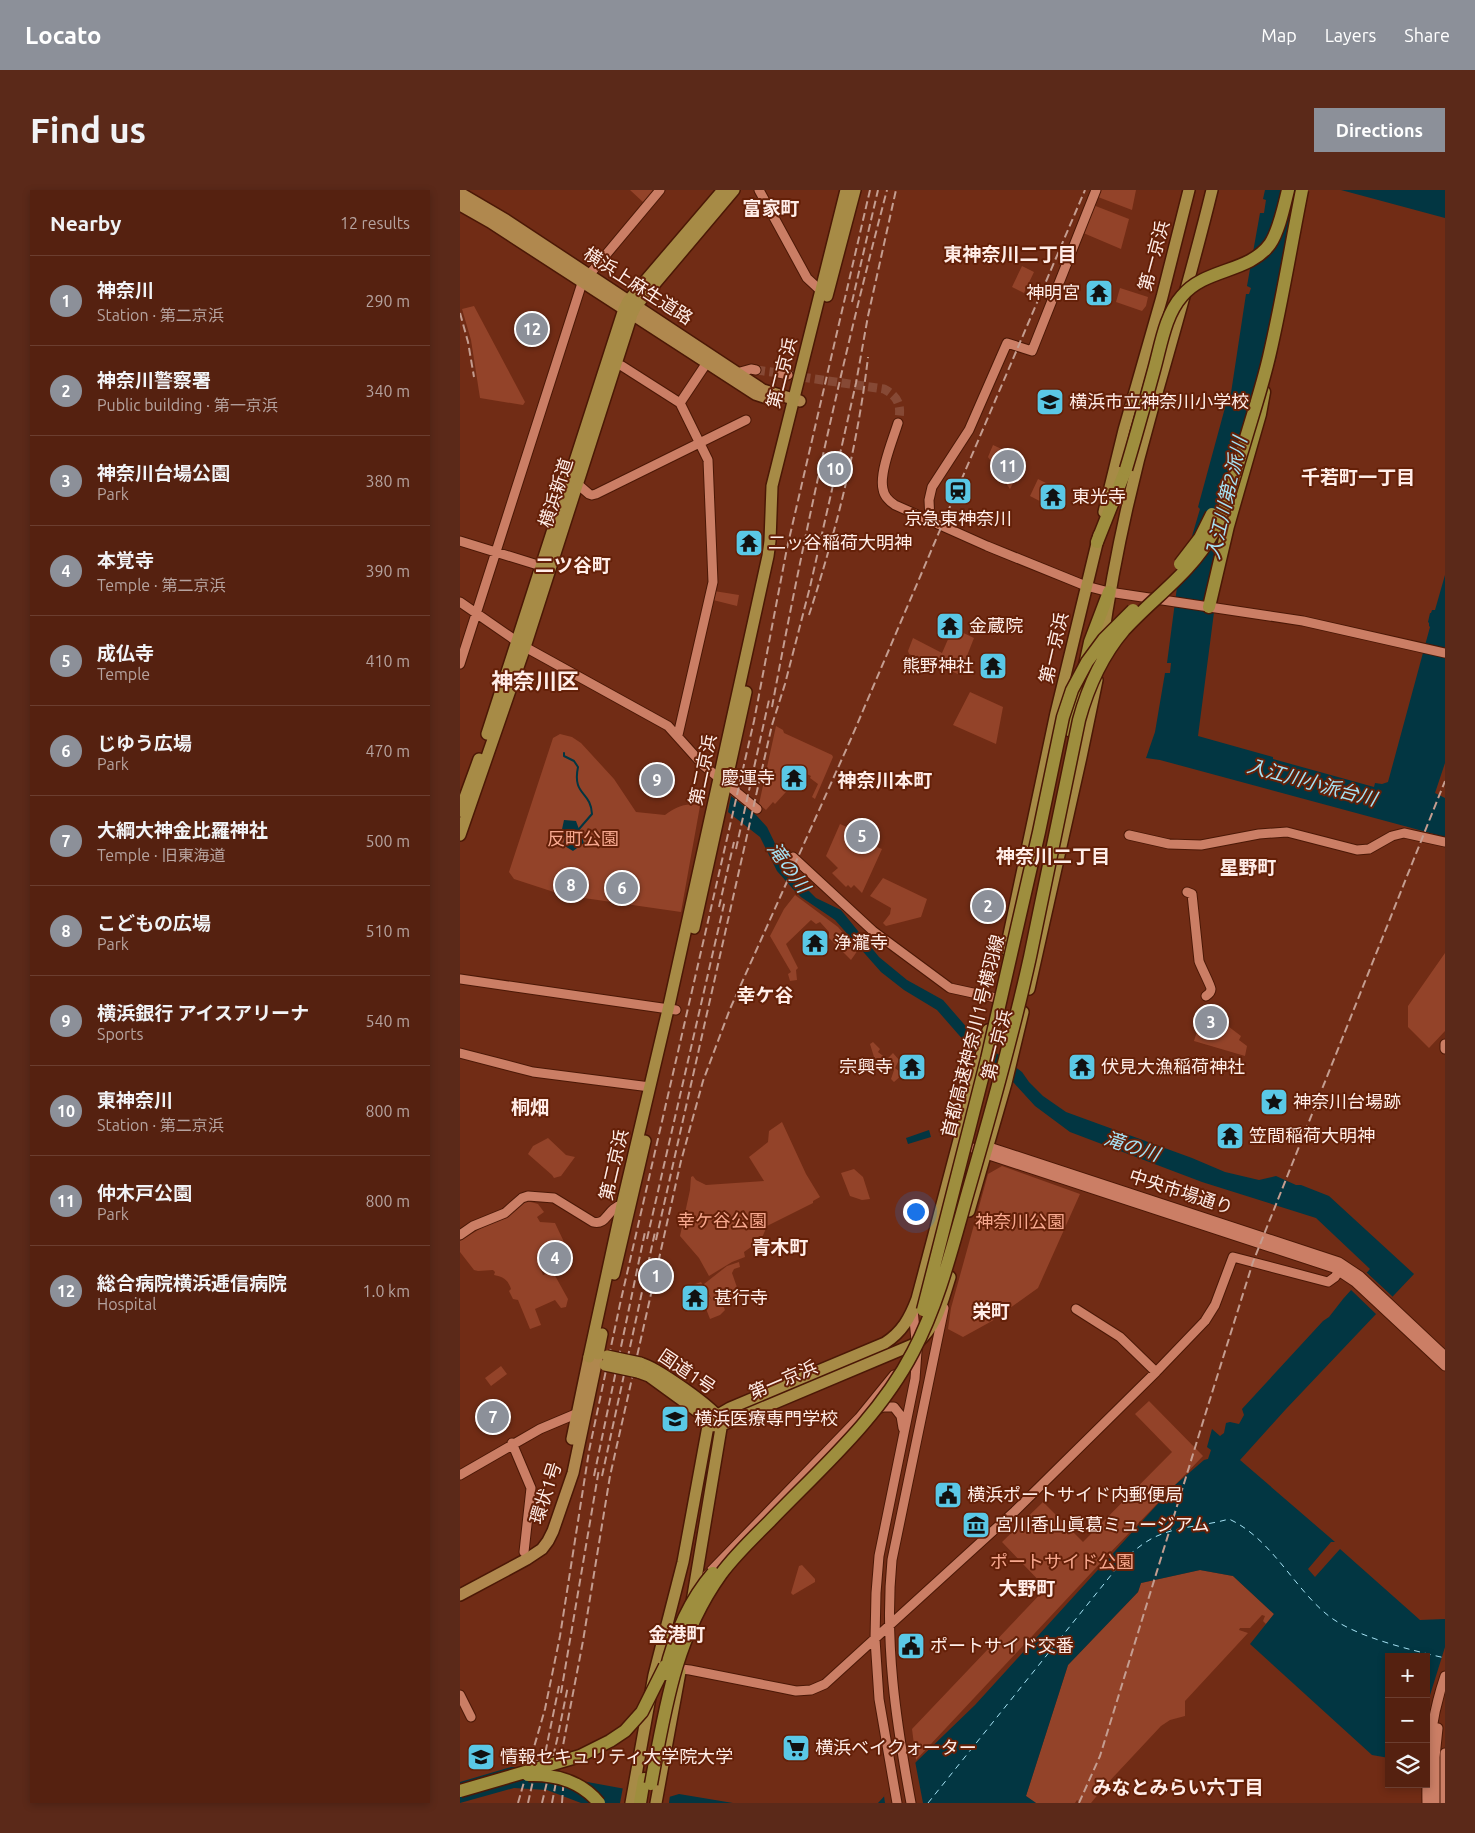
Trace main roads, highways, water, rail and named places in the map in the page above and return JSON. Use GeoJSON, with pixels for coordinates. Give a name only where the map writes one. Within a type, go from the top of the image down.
{"type":"FeatureCollection","features":[{"type":"Feature","properties":{"kind":"highway","name":"横浜新道"},"geometry":{"type":"LineString","coordinates":[[460,835],[630,308],[723,190]]}},
{"type":"Feature","properties":{"kind":"highway","name":"横浜新道"},"geometry":{"type":"LineString","coordinates":[[460,811],[521,644],[541,566],[616,364],[630,308],[734,190]]}},
{"type":"Feature","properties":{"kind":"highway","name":"第二京浜"},"geometry":{"type":"LineString","coordinates":[[599,1359],[610,1294],[672,1009],[776,554],[779,486],[820,291],[846,190]]}},
{"type":"Feature","properties":{"kind":"highway","name":"第二京浜"},"geometry":{"type":"LineString","coordinates":[[796,403],[855,190]]}},
{"type":"Feature","properties":{"kind":"highway","name":"第一京浜"},"geometry":{"type":"LineString","coordinates":[[720,1420],[730,1408],[885,1343],[900,1332],[913,1309],[958,1142],[984,1058],[985,1042],[1056,713],[1124,430],[1189,190]]}},
{"type":"Feature","properties":{"kind":"highway","name":"第一京浜"},"geometry":{"type":"LineString","coordinates":[[708,1426],[917,1347],[939,1313],[1012,1061],[1041,939],[1096,684],[1109,592],[1152,412],[1200,243],[1212,190]]}},
{"type":"Feature","properties":{"kind":"highway"},"geometry":{"type":"LineString","coordinates":[[1097,542],[1126,469],[1165,330],[1176,303],[1187,290],[1198,282],[1245,264],[1265,250],[1274,236],[1288,190]]}},
{"type":"Feature","properties":{"kind":"highway","name":"首都高速神奈川1号横羽線"},"geometry":{"type":"LineString","coordinates":[[640,1803],[657,1708],[672,1650],[698,1589],[853,1430],[875,1402],[902,1361],[914,1334],[924,1305],[984,1058],[1067,703],[1079,675],[1095,650],[1116,626],[1184,559],[1200,538],[1212,516],[1229,468],[1259,364],[1295,190]]}},
{"type":"Feature","properties":{"kind":"highway","name":"首都高速神奈川1号横羽線"},"geometry":{"type":"LineString","coordinates":[[648,1803],[665,1709],[680,1653],[706,1598],[738,1554],[856,1432],[894,1383],[921,1336],[951,1248],[1002,1071],[1030,957],[1079,720],[1087,693],[1100,664],[1115,642],[1136,618],[1192,564],[1214,532],[1224,509],[1269,358],[1302,190]]}},
{"type":"Feature","properties":{"kind":"highway"},"geometry":{"type":"LineString","coordinates":[[1177,239],[1200,243]]}},
{"type":"Feature","properties":{"kind":"highway"},"geometry":{"type":"LineString","coordinates":[[1209,608],[1228,526],[1260,414],[1269,358]]}},
{"type":"Feature","properties":{"kind":"highway"},"geometry":{"type":"LineString","coordinates":[[984,1058],[1000,1027],[1090,642],[1109,592]]}},
{"type":"Feature","properties":{"kind":"highway"},"geometry":{"type":"LineString","coordinates":[[951,1248],[971,1161],[1024,954],[1062,757],[1056,713]]}},
{"type":"Feature","properties":{"kind":"highway","name":"第二京浜"},"geometry":{"type":"LineString","coordinates":[[599,1359],[622,1205],[650,1087],[672,1009]]}},
{"type":"Feature","properties":{"kind":"highway","name":"国道1号"},"geometry":{"type":"LineString","coordinates":[[599,1359],[655,1369],[720,1420]]}},
{"type":"Feature","properties":{"kind":"highway","name":"国道1号"},"geometry":{"type":"LineString","coordinates":[[639,1367],[704,1416],[708,1426]]}},
{"type":"Feature","properties":{"kind":"highway"},"geometry":{"type":"LineString","coordinates":[[657,1798],[698,1589],[708,1497],[720,1420]]}},
{"type":"Feature","properties":{"kind":"highway"},"geometry":{"type":"LineString","coordinates":[[631,1803],[656,1667],[684,1562],[708,1426]]}},
{"type":"Feature","properties":{"kind":"highway"},"geometry":{"type":"LineString","coordinates":[[460,1791],[580,1756],[602,1746],[625,1730],[638,1718],[647,1705],[694,1608],[716,1576],[738,1554]]}},
{"type":"Feature","properties":{"kind":"highway"},"geometry":{"type":"LineString","coordinates":[[460,1791],[580,1753],[623,1728],[635,1717],[644,1704],[672,1631],[683,1610],[698,1589]]}},
{"type":"Feature","properties":{"kind":"highway"},"geometry":{"type":"LineString","coordinates":[[460,1791],[515,1776],[545,1775],[572,1782],[588,1792],[599,1803]]}},
{"type":"Feature","properties":{"kind":"highway"},"geometry":{"type":"LineString","coordinates":[[460,1791],[515,1780],[545,1779],[570,1785],[585,1794],[594,1803]]}},
{"type":"Feature","properties":{"kind":"main road","name":"横浜上麻生道路"},"geometry":{"type":"LineString","coordinates":[[460,193],[506,220],[586,279],[731,374],[754,394],[796,403]]}},
{"type":"Feature","properties":{"kind":"main road","name":"横浜上麻生道路"},"geometry":{"type":"LineString","coordinates":[[460,205],[586,279]]}},
{"type":"Feature","properties":{"kind":"main road","name":"横浜上麻生道路"},"geometry":{"type":"LineString","coordinates":[[630,308],[706,364],[731,374]]}},
{"type":"Feature","properties":{"kind":"main road","name":"環状1号"},"geometry":{"type":"LineString","coordinates":[[460,1586],[524,1552],[537,1542],[547,1527],[566,1471],[578,1413],[599,1359]]}},
{"type":"Feature","properties":{"kind":"main road","name":"環状1号"},"geometry":{"type":"LineString","coordinates":[[460,1595],[527,1560],[542,1549],[548,1541],[573,1473],[599,1359]]}},
{"type":"Feature","properties":{"kind":"water"},"geometry":{"type":"Polygon","coordinates":[[[1265,190],[1305,190],[1276,359],[1262,406],[1217,589],[1198,736],[1374,787],[1375,783],[1382,784],[1388,782],[1430,627],[1428,622],[1430,613],[1432,610],[1435,610],[1445,575],[1445,763],[1435,793],[1445,798],[1445,837],[1160,760],[1146,758],[1155,732],[1165,673],[1170,673],[1171,663],[1167,663],[1177,587],[1200,509],[1198,507],[1229,393],[1231,393],[1246,294],[1249,294],[1251,288],[1247,286],[1260,213],[1264,213],[1266,200],[1263,199],[1265,190]]]}},
{"type":"Feature","properties":{"kind":"water"},"geometry":{"type":"Polygon","coordinates":[[[1341,190],[1445,190],[1445,218],[1341,190]]]}},
{"type":"Feature","properties":{"kind":"water","name":"滝の川"},"geometry":{"type":"Polygon","coordinates":[[[731,796],[756,815],[767,827],[784,862],[797,879],[816,898],[841,910],[879,957],[907,980],[943,1000],[976,1038],[1022,1072],[1043,1096],[1066,1112],[1225,1172],[1259,1180],[1276,1176],[1329,1196],[1414,1274],[1240,1460],[1335,1542],[1331,1542],[1308,1569],[1315,1577],[1340,1549],[1420,1620],[1445,1619],[1445,1754],[1430,1756],[1430,1653],[1385,1653],[1385,1757],[1372,1755],[1250,1644],[1274,1614],[1233,1576],[1200,1570],[1141,1583],[1138,1592],[1068,1665],[1026,1796],[1036,1803],[878,1803],[916,1762],[975,1705],[1175,1485],[1204,1460],[1208,1459],[1211,1450],[1207,1447],[1212,1429],[1220,1436],[1224,1433],[1226,1423],[1239,1424],[1244,1415],[1242,1409],[1323,1321],[1329,1317],[1370,1269],[1316,1218],[1202,1182],[1070,1132],[1035,1106],[1014,1083],[972,1050],[937,1010],[904,990],[881,972],[835,920],[801,897],[793,889],[777,871],[760,837],[728,812],[731,796]]]}},
{"type":"Feature","properties":{"kind":"water"},"geometry":{"type":"Polygon","coordinates":[[[564,820],[576,821],[584,843],[573,851],[563,845],[565,838],[561,834],[564,820]]]}},
{"type":"Feature","properties":{"kind":"water"},"geometry":{"type":"Polygon","coordinates":[[[929,1130],[931,1137],[908,1144],[906,1138],[929,1130]]]}},
{"type":"Feature","properties":{"kind":"water"},"geometry":{"type":"Polygon","coordinates":[[[511,1767],[557,1769],[577,1782],[582,1781],[669,1797],[679,1794],[733,1803],[581,1803],[547,1790],[514,1788],[460,1803],[460,1782],[511,1767]]]}},
{"type":"Feature","properties":{"kind":"waterway"},"geometry":{"type":"LineString","coordinates":[[564,753],[564,756],[574,761],[578,767],[578,783],[591,807],[592,814],[579,829]]}},
{"type":"Feature","properties":{"kind":"tunnel"},"geometry":{"type":"LineString","coordinates":[[756,370],[779,373]]}},
{"type":"Feature","properties":{"kind":"tunnel"},"geometry":{"type":"LineString","coordinates":[[788,375],[884,389],[893,395],[898,403],[900,412],[898,423]]}},
{"type":"Feature","properties":{"kind":"railway"},"geometry":{"type":"LineString","coordinates":[[518,1803],[545,1709],[560,1636],[589,1451],[620,1304],[754,721],[787,548],[870,190]]}},
{"type":"Feature","properties":{"kind":"railway"},"geometry":{"type":"LineString","coordinates":[[852,302],[878,190]]}},
{"type":"Feature","properties":{"kind":"railway"},"geometry":{"type":"LineString","coordinates":[[772,707],[797,577],[825,448],[887,190]]}},
{"type":"Feature","properties":{"kind":"railway"},"geometry":{"type":"LineString","coordinates":[[656,1240],[772,725],[785,684],[810,587],[856,383],[868,316],[896,190]]}},
{"type":"Feature","properties":{"kind":"railway"},"geometry":{"type":"LineString","coordinates":[[552,1803],[583,1641],[610,1476],[681,1161],[703,1081],[730,1009],[850,741],[1085,190]]}},
{"type":"Feature","properties":{"kind":"railway"},"geometry":{"type":"LineString","coordinates":[[460,313],[468,342],[474,377]]}},
{"type":"Feature","properties":{"kind":"railway"},"geometry":{"type":"LineString","coordinates":[[809,615],[845,488],[864,390],[868,357]]}},
{"type":"Feature","properties":{"kind":"railway"},"geometry":{"type":"LineString","coordinates":[[736,849],[769,700]]}},
{"type":"Feature","properties":{"kind":"railway"},"geometry":{"type":"LineString","coordinates":[[1079,1803],[1100,1756],[1253,1262],[1445,781]]}},
{"type":"Feature","properties":{"kind":"railway"},"geometry":{"type":"LineString","coordinates":[[719,907],[734,842]]}},
{"type":"Feature","properties":{"kind":"railway"},"geometry":{"type":"LineString","coordinates":[[647,1239],[725,900]]}},
{"type":"Feature","properties":{"kind":"railway"},"geometry":{"type":"LineString","coordinates":[[594,1476],[645,1232]]}},
{"type":"Feature","properties":{"kind":"railway"},"geometry":{"type":"LineString","coordinates":[[602,1476],[655,1232]]}},
{"type":"Feature","properties":{"kind":"railway"},"geometry":{"type":"LineString","coordinates":[[561,1693],[599,1469]]}},
{"type":"Feature","properties":{"kind":"railway"},"geometry":{"type":"LineString","coordinates":[[543,1764],[559,1686]]}},
{"type":"Feature","properties":{"kind":"railway"},"geometry":{"type":"LineString","coordinates":[[542,1803],[568,1686]]}},
{"type":"Feature","properties":{"kind":"railway"},"geometry":{"type":"LineString","coordinates":[[528,1803],[539,1754]]}},
{"type":"Feature","properties":{"kind":"railway"},"geometry":{"type":"LineString","coordinates":[[562,1803],[564,1776]]}},
{"type":"Feature","properties":{"kind":"place","name":"神明宮"},"geometry":{"type":"Point","coordinates":[1099,293]}},
{"type":"Feature","properties":{"kind":"place","name":"総合病院横浜逓信病院"},"geometry":{"type":"Point","coordinates":[532,329]}},
{"type":"Feature","properties":{"kind":"place","name":"横浜市立神奈川小学校"},"geometry":{"type":"Point","coordinates":[1050,402]}},
{"type":"Feature","properties":{"kind":"place","name":"仲木戸公園"},"geometry":{"type":"Point","coordinates":[1008,466]}},
{"type":"Feature","properties":{"kind":"place","name":"東神奈川"},"geometry":{"type":"Point","coordinates":[835,469]}},
{"type":"Feature","properties":{"kind":"place","name":"京急東神奈川"},"geometry":{"type":"Point","coordinates":[958,491]}},
{"type":"Feature","properties":{"kind":"place","name":"東光寺"},"geometry":{"type":"Point","coordinates":[1053,497]}},
{"type":"Feature","properties":{"kind":"place","name":"二ッ谷稲荷大明神"},"geometry":{"type":"Point","coordinates":[749,543]}},
{"type":"Feature","properties":{"kind":"place","name":"金蔵院"},"geometry":{"type":"Point","coordinates":[950,626]}},
{"type":"Feature","properties":{"kind":"place","name":"熊野神社"},"geometry":{"type":"Point","coordinates":[993,666]}},
{"type":"Feature","properties":{"kind":"place","name":"慶運寺"},"geometry":{"type":"Point","coordinates":[794,778]}},
{"type":"Feature","properties":{"kind":"place","name":"横浜銀行 アイスアリーナ"},"geometry":{"type":"Point","coordinates":[657,780]}},
{"type":"Feature","properties":{"kind":"place","name":"成仏寺"},"geometry":{"type":"Point","coordinates":[862,836]}},
{"type":"Feature","properties":{"kind":"place","name":"こどもの広場"},"geometry":{"type":"Point","coordinates":[571,885]}},
{"type":"Feature","properties":{"kind":"place","name":"じゆう広場"},"geometry":{"type":"Point","coordinates":[622,888]}},
{"type":"Feature","properties":{"kind":"place","name":"神奈川警察署"},"geometry":{"type":"Point","coordinates":[988,906]}},
{"type":"Feature","properties":{"kind":"place","name":"浄瀧寺"},"geometry":{"type":"Point","coordinates":[815,943]}},
{"type":"Feature","properties":{"kind":"place","name":"神奈川台場公園"},"geometry":{"type":"Point","coordinates":[1211,1022]}},
{"type":"Feature","properties":{"kind":"place","name":"宗興寺"},"geometry":{"type":"Point","coordinates":[912,1067]}},
{"type":"Feature","properties":{"kind":"place","name":"伏見大漁稲荷神社"},"geometry":{"type":"Point","coordinates":[1082,1067]}},
{"type":"Feature","properties":{"kind":"place","name":"神奈川台場跡"},"geometry":{"type":"Point","coordinates":[1274,1102]}},
{"type":"Feature","properties":{"kind":"place","name":"笠間稲荷大明神"},"geometry":{"type":"Point","coordinates":[1230,1136]}},
{"type":"Feature","properties":{"kind":"place","name":"本覚寺"},"geometry":{"type":"Point","coordinates":[555,1258]}},
{"type":"Feature","properties":{"kind":"place","name":"神奈川"},"geometry":{"type":"Point","coordinates":[656,1276]}},
{"type":"Feature","properties":{"kind":"place","name":"甚行寺"},"geometry":{"type":"Point","coordinates":[695,1298]}},
{"type":"Feature","properties":{"kind":"place","name":"大綱大神金比羅神社"},"geometry":{"type":"Point","coordinates":[493,1417]}},
{"type":"Feature","properties":{"kind":"place","name":"横浜医療専門学校"},"geometry":{"type":"Point","coordinates":[675,1419]}},
{"type":"Feature","properties":{"kind":"place","name":"横浜ポートサイド内郵便局"},"geometry":{"type":"Point","coordinates":[948,1495]}},
{"type":"Feature","properties":{"kind":"place","name":"宮川香山眞葛ミュージアム"},"geometry":{"type":"Point","coordinates":[976,1525]}},
{"type":"Feature","properties":{"kind":"place","name":"ポートサイド交番"},"geometry":{"type":"Point","coordinates":[911,1646]}},
{"type":"Feature","properties":{"kind":"place","name":"横浜ベイクォーター"},"geometry":{"type":"Point","coordinates":[796,1748]}},
{"type":"Feature","properties":{"kind":"place","name":"情報セキュリティ大学院大学"},"geometry":{"type":"Point","coordinates":[481,1757]}},
{"type":"Feature","properties":{"kind":"district","name":"富家町"},"geometry":{"type":"Point","coordinates":[771,208]}},
{"type":"Feature","properties":{"kind":"district","name":"東神奈川二丁目"},"geometry":{"type":"Point","coordinates":[1010,254]}},
{"type":"Feature","properties":{"kind":"district","name":"千若町一丁目"},"geometry":{"type":"Point","coordinates":[1358,477]}},
{"type":"Feature","properties":{"kind":"district","name":"二ツ谷町"},"geometry":{"type":"Point","coordinates":[573,565]}},
{"type":"Feature","properties":{"kind":"district","name":"神奈川区"},"geometry":{"type":"Point","coordinates":[535,681]}},
{"type":"Feature","properties":{"kind":"district","name":"神奈川本町"},"geometry":{"type":"Point","coordinates":[885,780]}},
{"type":"Feature","properties":{"kind":"district","name":"神奈川二丁目"},"geometry":{"type":"Point","coordinates":[1053,856]}},
{"type":"Feature","properties":{"kind":"district","name":"星野町"},"geometry":{"type":"Point","coordinates":[1248,867]}},
{"type":"Feature","properties":{"kind":"district","name":"幸ケ谷"},"geometry":{"type":"Point","coordinates":[765,995]}},
{"type":"Feature","properties":{"kind":"district","name":"桐畑"},"geometry":{"type":"Point","coordinates":[530,1107]}},
{"type":"Feature","properties":{"kind":"district","name":"青木町"},"geometry":{"type":"Point","coordinates":[780,1247]}},
{"type":"Feature","properties":{"kind":"district","name":"栄町"},"geometry":{"type":"Point","coordinates":[991,1311]}},
{"type":"Feature","properties":{"kind":"district","name":"大野町"},"geometry":{"type":"Point","coordinates":[1027,1588]}},
{"type":"Feature","properties":{"kind":"district","name":"金港町"},"geometry":{"type":"Point","coordinates":[677,1634]}},
{"type":"Feature","properties":{"kind":"district","name":"みなとみらい六丁目"},"geometry":{"type":"Point","coordinates":[1178,1787]}},
{"type":"Feature","properties":{"kind":"water label","name":"入江川第2派川"},"geometry":{"type":"Point","coordinates":[1226,498]}},
{"type":"Feature","properties":{"kind":"water label","name":"入江川小派台川"},"geometry":{"type":"Point","coordinates":[1312,782]}},
{"type":"Feature","properties":{"kind":"park label","name":"反町公園"},"geometry":{"type":"Point","coordinates":[583,839]}},
{"type":"Feature","properties":{"kind":"park label","name":"幸ケ谷公園"},"geometry":{"type":"Point","coordinates":[722,1221]}},
{"type":"Feature","properties":{"kind":"park label","name":"神奈川公園"},"geometry":{"type":"Point","coordinates":[1020,1222]}},
{"type":"Feature","properties":{"kind":"park label","name":"ポートサイド公園"},"geometry":{"type":"Point","coordinates":[1062,1562]}}]}
